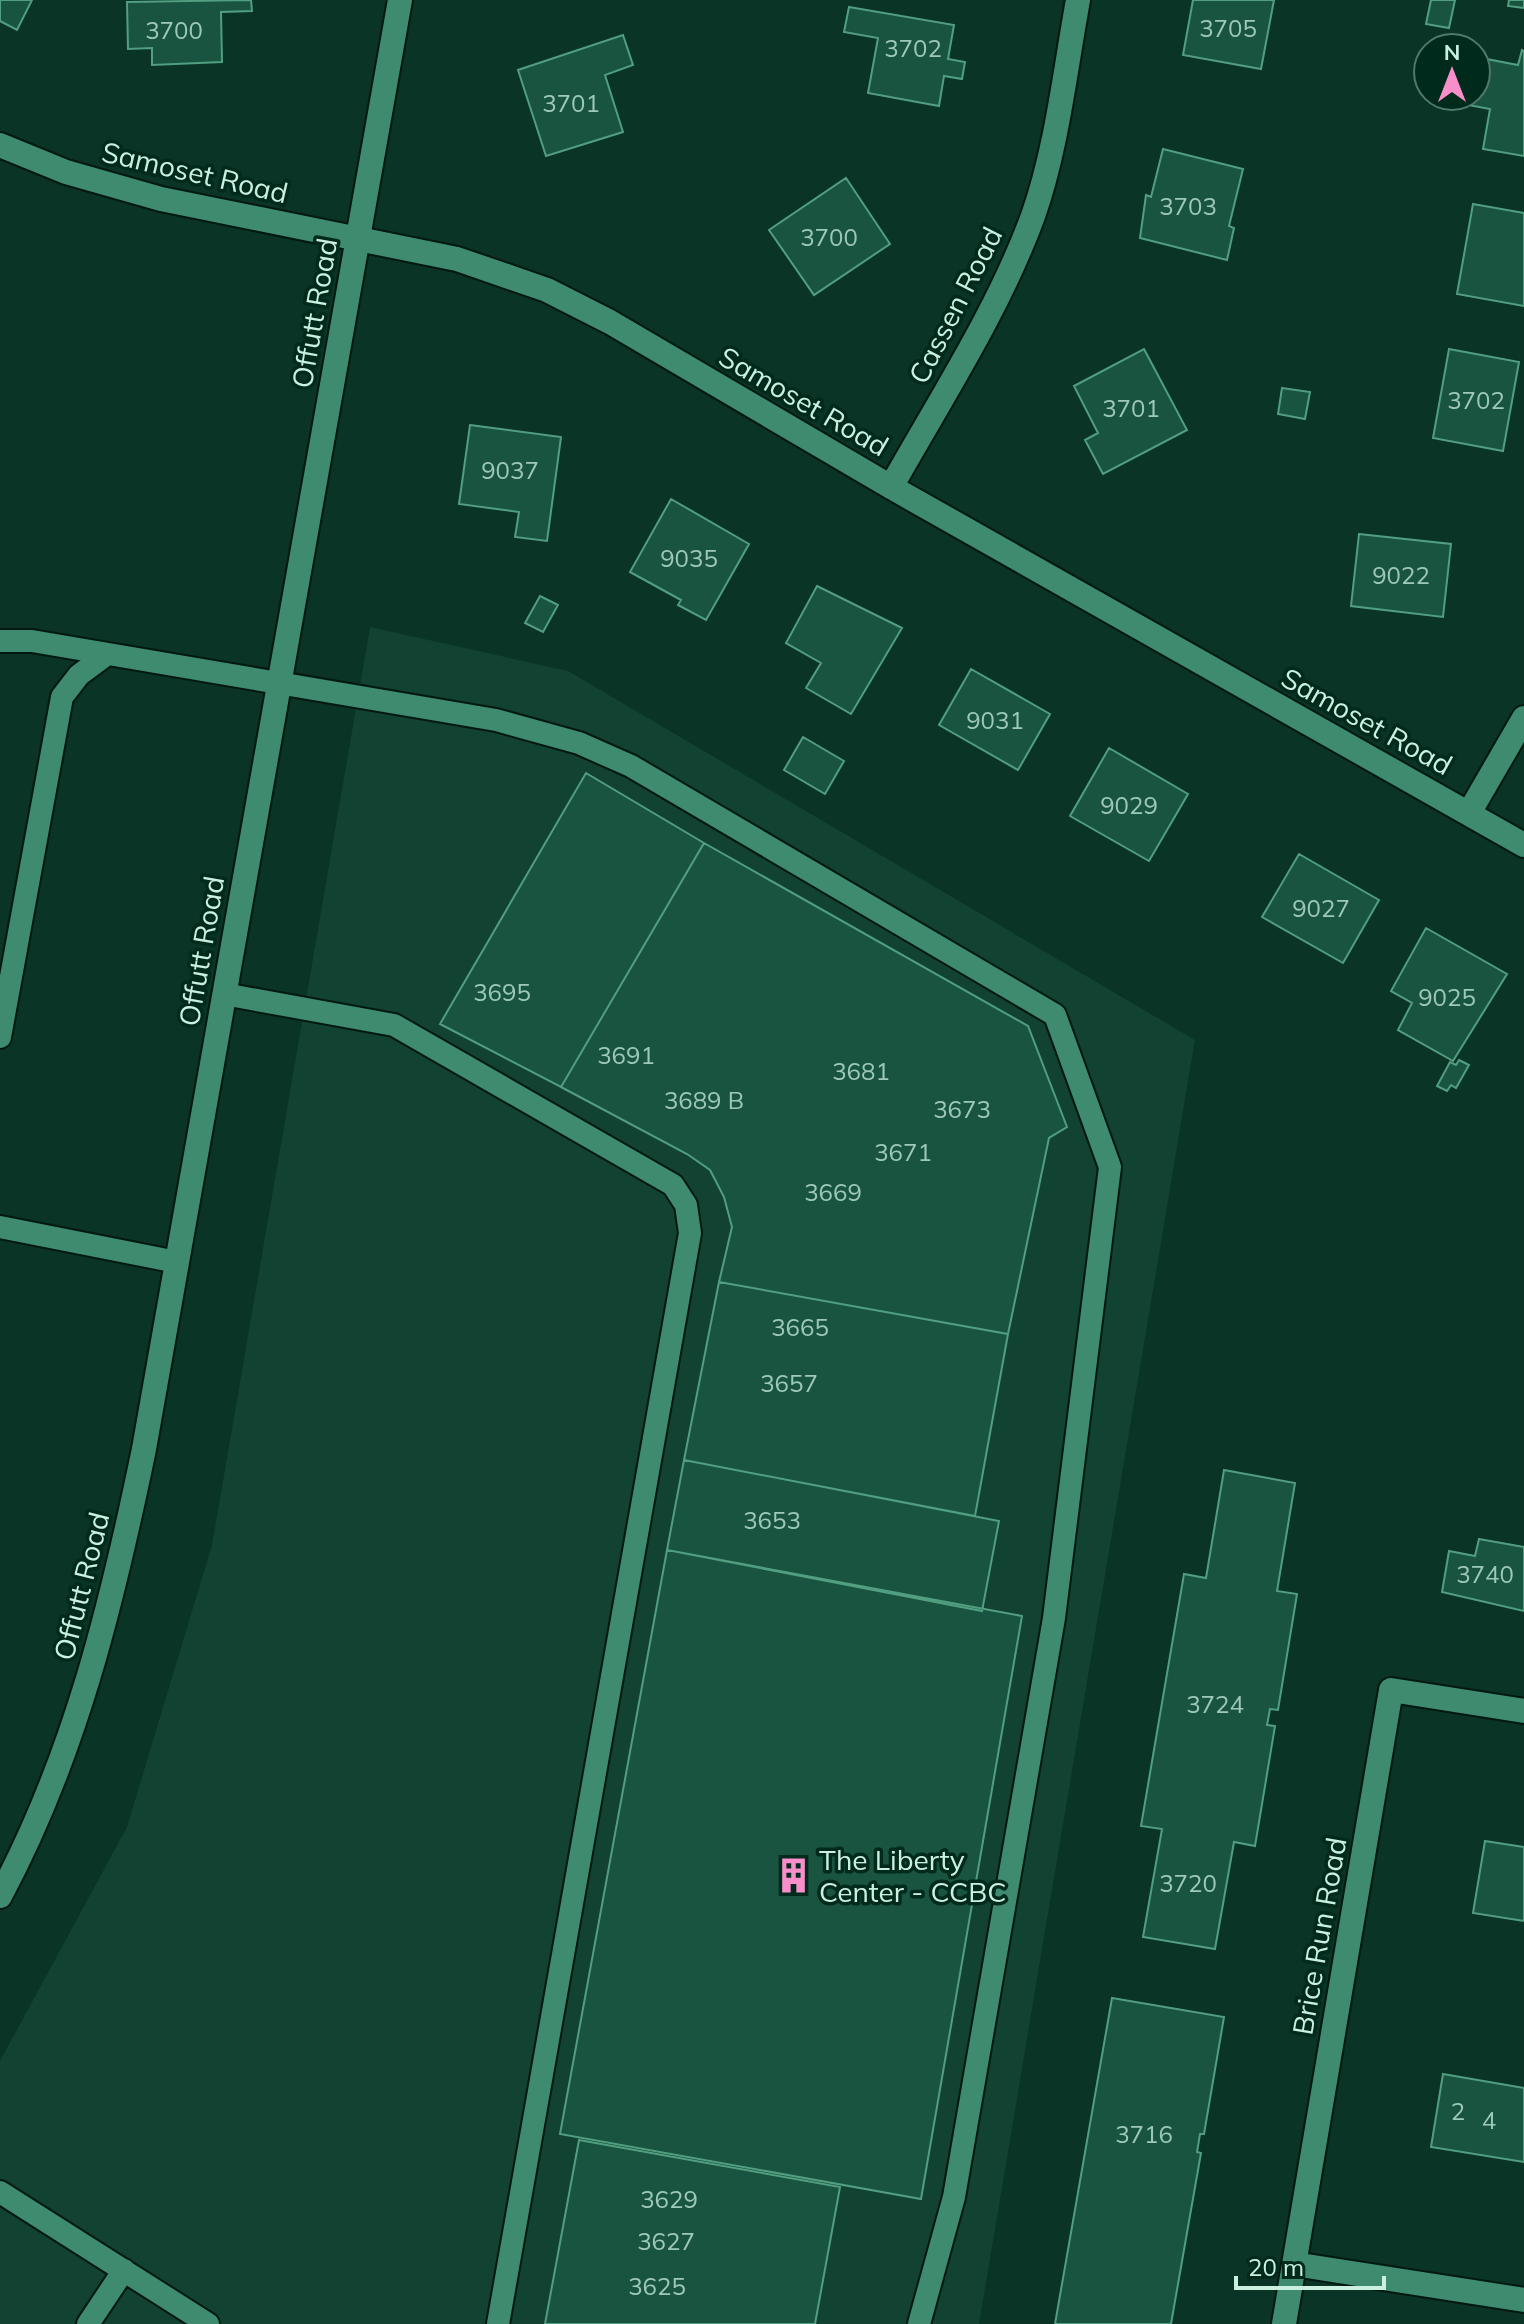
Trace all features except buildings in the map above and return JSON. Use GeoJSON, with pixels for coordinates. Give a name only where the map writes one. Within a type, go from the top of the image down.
{"type":"FeatureCollection","features":[{"type":"Feature","properties":{"kind":"street","name":"Offutt Road"},"geometry":{"type":"LineString","coordinates":[[0,1896],[43,1806],[100,1643],[144,1449],[400,0]]}},
{"type":"Feature","properties":{"kind":"street","name":"Cassen Road"},"geometry":{"type":"LineString","coordinates":[[891,487],[1004,285],[1034,213],[1054,129],[1078,0]]}},
{"type":"Feature","properties":{"kind":"street","name":"Samoset Road"},"geometry":{"type":"LineString","coordinates":[[0,145],[66,172],[161,199],[457,259],[547,290],[610,322],[891,487],[1524,845]]}},
{"type":"Feature","properties":{"kind":"street"},"geometry":{"type":"LineString","coordinates":[[1469,813],[1524,718]]}},
{"type":"Feature","properties":{"kind":"street","name":"Brice Run Road"},"geometry":{"type":"LineString","coordinates":[[1284,2324],[1391,1690],[1524,1711]]}},
{"type":"Feature","properties":{"kind":"street"},"geometry":{"type":"LineString","coordinates":[[1294,2264],[1524,2300]]}},
{"type":"Feature","properties":{"kind":"lane"},"geometry":{"type":"LineString","coordinates":[[0,641],[32,641],[496,720],[579,743],[631,766],[1055,1015],[1110,1167],[1052,1633],[954,2197],[919,2324]]}},
{"type":"Feature","properties":{"kind":"lane"},"geometry":{"type":"LineString","coordinates":[[0,1037],[62,697],[79,675],[106,655]]}},
{"type":"Feature","properties":{"kind":"lane"},"geometry":{"type":"LineString","coordinates":[[224,994],[394,1025],[673,1185],[686,1205],[690,1233],[498,2324]]}},
{"type":"Feature","properties":{"kind":"lane"},"geometry":{"type":"LineString","coordinates":[[0,1227],[177,1262]]}},
{"type":"Feature","properties":{"kind":"lane"},"geometry":{"type":"LineString","coordinates":[[0,2192],[208,2324]]}},
{"type":"Feature","properties":{"kind":"lane"},"geometry":{"type":"LineString","coordinates":[[88,2324],[124,2270]]}},
{"type":"Feature","properties":{"kind":"shaded area"},"geometry":{"type":"Polygon","coordinates":[[[370,627],[568,671],[1195,1040],[979,2324],[0,2324],[0,2061],[127,1827],[212,1545],[370,627]]]}},
{"type":"Feature","properties":{"kind":"place","name":"The Liberty Center - CCBC"},"geometry":{"type":"Point","coordinates":[793,1875]}}]}
